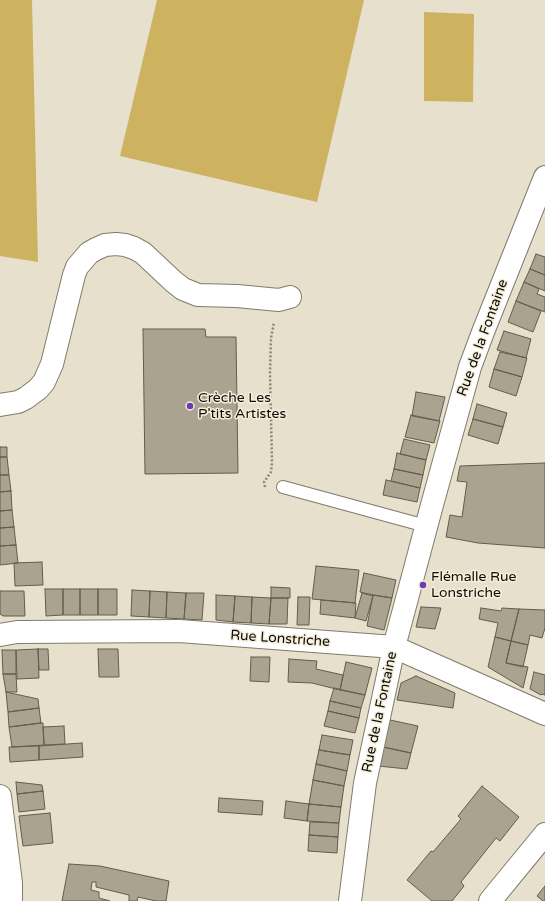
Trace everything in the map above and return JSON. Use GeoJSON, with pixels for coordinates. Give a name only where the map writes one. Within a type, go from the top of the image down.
{"type":"FeatureCollection","features":[{"type":"Feature","properties":{"kind":"street","name":"Rue de la Fontaine"},"geometry":{"type":"LineString","coordinates":[[350,901],[365,783],[394,647],[426,526],[470,367],[545,177]]}},
{"type":"Feature","properties":{"kind":"street"},"geometry":{"type":"LineString","coordinates":[[0,405],[18,402],[26,398],[38,389],[44,382],[52,364],[77,267],[89,253],[105,245],[116,244],[134,248],[143,253],[183,289],[198,295],[284,298]]}},
{"type":"Feature","properties":{"kind":"street","name":"Rue Lonstriche"},"geometry":{"type":"LineString","coordinates":[[0,635],[17,632],[179,631],[394,647],[545,714]]}},
{"type":"Feature","properties":{"kind":"street"},"geometry":{"type":"LineString","coordinates":[[0,796],[11,883],[11,901]]}},
{"type":"Feature","properties":{"kind":"street"},"geometry":{"type":"LineString","coordinates":[[490,901],[545,834]]}},
{"type":"Feature","properties":{"kind":"lane"},"geometry":{"type":"LineString","coordinates":[[283,487],[426,526]]}},
{"type":"Feature","properties":{"kind":"path"},"geometry":{"type":"LineString","coordinates":[[283,487],[266,488],[264,482],[271,472],[272,463],[270,373],[271,338],[284,298]]}},
{"type":"Feature","properties":{"kind":"shaded area"},"geometry":{"type":"Polygon","coordinates":[[[0,0],[32,0],[38,262],[0,256],[0,0]]]}},
{"type":"Feature","properties":{"kind":"shaded area"},"geometry":{"type":"Polygon","coordinates":[[[157,0],[364,0],[317,202],[120,156],[157,0]]]}},
{"type":"Feature","properties":{"kind":"shaded area"},"geometry":{"type":"Polygon","coordinates":[[[424,12],[474,14],[473,102],[424,101],[424,12]]]}},
{"type":"Feature","properties":{"kind":"building"},"geometry":{"type":"Polygon","coordinates":[[[536,254],[545,257],[545,275],[530,269],[536,254]]]}},
{"type":"Feature","properties":{"kind":"building"},"geometry":{"type":"Polygon","coordinates":[[[530,269],[545,275],[545,291],[524,282],[530,269]]]}},
{"type":"Feature","properties":{"kind":"building"},"geometry":{"type":"Polygon","coordinates":[[[524,282],[539,289],[537,294],[545,297],[545,312],[516,301],[524,282]]]}},
{"type":"Feature","properties":{"kind":"building"},"geometry":{"type":"Polygon","coordinates":[[[516,301],[541,311],[533,332],[508,322],[516,301]]]}},
{"type":"Feature","properties":{"kind":"building","name":"Crèche Les P'tits Artistes"},"geometry":{"type":"Polygon","coordinates":[[[143,329],[205,329],[206,337],[236,337],[238,473],[145,474],[143,329]]]}},
{"type":"Feature","properties":{"kind":"building"},"geometry":{"type":"Polygon","coordinates":[[[504,331],[531,339],[526,358],[497,350],[504,331]]]}},
{"type":"Feature","properties":{"kind":"building"},"geometry":{"type":"Polygon","coordinates":[[[500,352],[527,358],[522,377],[494,369],[500,352]]]}},
{"type":"Feature","properties":{"kind":"building"},"geometry":{"type":"Polygon","coordinates":[[[494,369],[522,377],[516,396],[489,387],[494,369]]]}},
{"type":"Feature","properties":{"kind":"building"},"geometry":{"type":"Polygon","coordinates":[[[416,392],[445,397],[439,421],[412,416],[416,392]]]}},
{"type":"Feature","properties":{"kind":"building"},"geometry":{"type":"Polygon","coordinates":[[[477,404],[507,413],[503,427],[473,419],[477,404]]]}},
{"type":"Feature","properties":{"kind":"building"},"geometry":{"type":"Polygon","coordinates":[[[411,415],[440,421],[434,443],[405,437],[411,415]]]}},
{"type":"Feature","properties":{"kind":"building"},"geometry":{"type":"Polygon","coordinates":[[[473,419],[503,427],[498,444],[468,435],[473,419]]]}},
{"type":"Feature","properties":{"kind":"building"},"geometry":{"type":"Polygon","coordinates":[[[404,439],[430,445],[426,460],[400,454],[404,439]]]}},
{"type":"Feature","properties":{"kind":"building"},"geometry":{"type":"Polygon","coordinates":[[[0,447],[7,447],[7,457],[0,457],[0,447]]]}},
{"type":"Feature","properties":{"kind":"building"},"geometry":{"type":"Polygon","coordinates":[[[397,453],[426,460],[423,475],[394,469],[397,453]]]}},
{"type":"Feature","properties":{"kind":"building"},"geometry":{"type":"Polygon","coordinates":[[[0,457],[7,457],[9,475],[0,475],[0,457]]]}},
{"type":"Feature","properties":{"kind":"building"},"geometry":{"type":"Polygon","coordinates":[[[545,463],[545,548],[478,543],[446,537],[450,515],[462,517],[467,482],[457,481],[460,466],[545,463]]]}},
{"type":"Feature","properties":{"kind":"building"},"geometry":{"type":"Polygon","coordinates":[[[394,469],[423,475],[420,488],[391,481],[394,469]]]}},
{"type":"Feature","properties":{"kind":"building"},"geometry":{"type":"Polygon","coordinates":[[[0,475],[9,475],[11,491],[0,492],[0,475]]]}},
{"type":"Feature","properties":{"kind":"building"},"geometry":{"type":"Polygon","coordinates":[[[386,480],[420,488],[417,502],[383,495],[386,480]]]}},
{"type":"Feature","properties":{"kind":"building"},"geometry":{"type":"Polygon","coordinates":[[[11,491],[12,510],[0,511],[0,492],[11,491]]]}},
{"type":"Feature","properties":{"kind":"building"},"geometry":{"type":"Polygon","coordinates":[[[12,510],[14,527],[0,528],[0,511],[12,510]]]}},
{"type":"Feature","properties":{"kind":"building"},"geometry":{"type":"Polygon","coordinates":[[[14,527],[16,545],[0,546],[0,528],[14,527]]]}},
{"type":"Feature","properties":{"kind":"building"},"geometry":{"type":"Polygon","coordinates":[[[16,545],[18,563],[0,565],[0,546],[16,545]]]}},
{"type":"Feature","properties":{"kind":"building"},"geometry":{"type":"Polygon","coordinates":[[[42,562],[43,585],[15,586],[14,563],[42,562]]]}},
{"type":"Feature","properties":{"kind":"building"},"geometry":{"type":"Polygon","coordinates":[[[316,566],[359,570],[355,603],[312,599],[316,566]]]}},
{"type":"Feature","properties":{"kind":"building"},"geometry":{"type":"Polygon","coordinates":[[[364,573],[396,580],[392,598],[360,592],[364,573]]]}},
{"type":"Feature","properties":{"kind":"building"},"geometry":{"type":"Polygon","coordinates":[[[271,587],[290,588],[290,598],[271,598],[271,587]]]}},
{"type":"Feature","properties":{"kind":"building"},"geometry":{"type":"Polygon","coordinates":[[[45,589],[63,589],[63,615],[46,616],[45,589]]]}},
{"type":"Feature","properties":{"kind":"building"},"geometry":{"type":"Polygon","coordinates":[[[63,589],[80,589],[80,615],[63,615],[63,589]]]}},
{"type":"Feature","properties":{"kind":"building"},"geometry":{"type":"Polygon","coordinates":[[[80,589],[98,589],[98,615],[80,615],[80,589]]]}},
{"type":"Feature","properties":{"kind":"building"},"geometry":{"type":"Polygon","coordinates":[[[98,589],[117,589],[117,615],[98,615],[98,589]]]}},
{"type":"Feature","properties":{"kind":"building"},"geometry":{"type":"Polygon","coordinates":[[[132,590],[150,591],[149,617],[131,616],[132,590]]]}},
{"type":"Feature","properties":{"kind":"building"},"geometry":{"type":"Polygon","coordinates":[[[0,591],[24,591],[25,616],[3,616],[0,614],[0,591]]]}},
{"type":"Feature","properties":{"kind":"building"},"geometry":{"type":"Polygon","coordinates":[[[150,591],[167,592],[166,618],[149,617],[150,591]]]}},
{"type":"Feature","properties":{"kind":"building"},"geometry":{"type":"Polygon","coordinates":[[[167,592],[186,593],[184,619],[166,618],[167,592]]]}},
{"type":"Feature","properties":{"kind":"building"},"geometry":{"type":"Polygon","coordinates":[[[186,593],[204,593],[202,620],[184,619],[186,593]]]}},
{"type":"Feature","properties":{"kind":"building"},"geometry":{"type":"Polygon","coordinates":[[[362,593],[373,596],[366,621],[355,618],[362,593]]]}},
{"type":"Feature","properties":{"kind":"building"},"geometry":{"type":"Polygon","coordinates":[[[216,595],[235,596],[233,622],[216,620],[216,595]]]}},
{"type":"Feature","properties":{"kind":"building"},"geometry":{"type":"Polygon","coordinates":[[[373,595],[392,598],[384,630],[367,626],[373,595]]]}},
{"type":"Feature","properties":{"kind":"building"},"geometry":{"type":"Polygon","coordinates":[[[235,596],[252,597],[251,623],[233,622],[235,596]]]}},
{"type":"Feature","properties":{"kind":"building"},"geometry":{"type":"Polygon","coordinates":[[[252,597],[271,598],[269,624],[251,623],[252,597]]]}},
{"type":"Feature","properties":{"kind":"building"},"geometry":{"type":"Polygon","coordinates":[[[298,597],[310,597],[309,625],[297,625],[298,597]]]}},
{"type":"Feature","properties":{"kind":"building"},"geometry":{"type":"Polygon","coordinates":[[[271,598],[288,598],[287,624],[269,624],[271,598]]]}},
{"type":"Feature","properties":{"kind":"building"},"geometry":{"type":"Polygon","coordinates":[[[321,600],[356,603],[355,618],[320,614],[321,600]]]}},
{"type":"Feature","properties":{"kind":"building"},"geometry":{"type":"Polygon","coordinates":[[[421,607],[441,608],[435,629],[416,627],[421,607]]]}},
{"type":"Feature","properties":{"kind":"building"},"geometry":{"type":"Polygon","coordinates":[[[481,608],[501,611],[502,608],[519,609],[511,641],[495,637],[498,623],[479,619],[481,608]]]}},
{"type":"Feature","properties":{"kind":"building"},"geometry":{"type":"Polygon","coordinates":[[[519,609],[545,610],[545,628],[542,638],[530,635],[528,645],[511,641],[519,609]]]}},
{"type":"Feature","properties":{"kind":"building"},"geometry":{"type":"Polygon","coordinates":[[[495,637],[511,641],[506,663],[528,667],[523,688],[488,667],[495,637]]]}},
{"type":"Feature","properties":{"kind":"building"},"geometry":{"type":"Polygon","coordinates":[[[511,641],[528,645],[523,667],[506,663],[511,641]]]}},
{"type":"Feature","properties":{"kind":"building"},"geometry":{"type":"Polygon","coordinates":[[[38,649],[48,649],[49,670],[39,670],[38,649]]]}},
{"type":"Feature","properties":{"kind":"building"},"geometry":{"type":"Polygon","coordinates":[[[38,649],[39,678],[17,679],[16,650],[38,649]]]}},
{"type":"Feature","properties":{"kind":"building"},"geometry":{"type":"Polygon","coordinates":[[[98,649],[118,649],[119,677],[99,677],[98,649]]]}},
{"type":"Feature","properties":{"kind":"building"},"geometry":{"type":"Polygon","coordinates":[[[2,650],[16,650],[16,674],[3,674],[2,650]]]}},
{"type":"Feature","properties":{"kind":"building"},"geometry":{"type":"Polygon","coordinates":[[[251,657],[270,657],[269,682],[250,681],[251,657]]]}},
{"type":"Feature","properties":{"kind":"building"},"geometry":{"type":"Polygon","coordinates":[[[289,659],[317,661],[316,669],[343,675],[340,690],[312,683],[288,682],[289,659]]]}},
{"type":"Feature","properties":{"kind":"building"},"geometry":{"type":"Polygon","coordinates":[[[346,662],[372,668],[365,695],[340,690],[346,662]]]}},
{"type":"Feature","properties":{"kind":"building"},"geometry":{"type":"Polygon","coordinates":[[[534,672],[545,675],[545,695],[541,695],[530,689],[534,672]]]}},
{"type":"Feature","properties":{"kind":"building"},"geometry":{"type":"Polygon","coordinates":[[[3,674],[16,674],[17,692],[6,692],[3,674]]]}},
{"type":"Feature","properties":{"kind":"building"},"geometry":{"type":"Polygon","coordinates":[[[416,676],[455,693],[453,708],[397,700],[401,683],[416,676]]]}},
{"type":"Feature","properties":{"kind":"building"},"geometry":{"type":"Polygon","coordinates":[[[334,688],[365,695],[361,708],[330,701],[334,688]]]}},
{"type":"Feature","properties":{"kind":"building"},"geometry":{"type":"Polygon","coordinates":[[[6,692],[38,699],[39,708],[8,712],[6,692]]]}},
{"type":"Feature","properties":{"kind":"building"},"geometry":{"type":"Polygon","coordinates":[[[330,701],[361,708],[359,718],[328,711],[330,701]]]}},
{"type":"Feature","properties":{"kind":"building"},"geometry":{"type":"Polygon","coordinates":[[[39,708],[41,723],[9,727],[8,712],[39,708]]]}},
{"type":"Feature","properties":{"kind":"building"},"geometry":{"type":"Polygon","coordinates":[[[328,711],[359,718],[355,733],[324,726],[328,711]]]}},
{"type":"Feature","properties":{"kind":"building"},"geometry":{"type":"Polygon","coordinates":[[[390,720],[418,726],[411,753],[383,747],[390,720]]]}},
{"type":"Feature","properties":{"kind":"building"},"geometry":{"type":"Polygon","coordinates":[[[43,723],[44,745],[12,747],[9,727],[43,723]]]}},
{"type":"Feature","properties":{"kind":"building"},"geometry":{"type":"Polygon","coordinates":[[[64,726],[65,744],[44,745],[43,727],[64,726]]]}},
{"type":"Feature","properties":{"kind":"building"},"geometry":{"type":"Polygon","coordinates":[[[322,735],[353,740],[350,755],[319,750],[322,735]]]}},
{"type":"Feature","properties":{"kind":"building"},"geometry":{"type":"Polygon","coordinates":[[[82,743],[83,757],[39,760],[39,746],[82,743]]]}},
{"type":"Feature","properties":{"kind":"building"},"geometry":{"type":"Polygon","coordinates":[[[39,746],[39,760],[10,762],[9,747],[39,746]]]}},
{"type":"Feature","properties":{"kind":"building"},"geometry":{"type":"Polygon","coordinates":[[[383,747],[411,753],[407,769],[378,766],[383,747]]]}},
{"type":"Feature","properties":{"kind":"building"},"geometry":{"type":"Polygon","coordinates":[[[319,750],[350,755],[347,771],[316,764],[319,750]]]}},
{"type":"Feature","properties":{"kind":"building"},"geometry":{"type":"Polygon","coordinates":[[[316,764],[347,771],[344,786],[313,780],[316,764]]]}},
{"type":"Feature","properties":{"kind":"building"},"geometry":{"type":"Polygon","coordinates":[[[313,780],[344,786],[341,807],[309,804],[313,780]]]}},
{"type":"Feature","properties":{"kind":"building"},"geometry":{"type":"Polygon","coordinates":[[[16,782],[42,785],[43,791],[17,794],[16,782]]]}},
{"type":"Feature","properties":{"kind":"building"},"geometry":{"type":"Polygon","coordinates":[[[482,786],[519,817],[500,841],[496,838],[461,882],[464,886],[452,901],[432,901],[407,880],[431,851],[433,852],[461,819],[458,816],[482,786]]]}},
{"type":"Feature","properties":{"kind":"building"},"geometry":{"type":"Polygon","coordinates":[[[43,791],[45,809],[19,812],[17,794],[43,791]]]}},
{"type":"Feature","properties":{"kind":"building"},"geometry":{"type":"Polygon","coordinates":[[[219,798],[263,801],[262,815],[218,812],[219,798]]]}},
{"type":"Feature","properties":{"kind":"building"},"geometry":{"type":"Polygon","coordinates":[[[286,801],[309,804],[307,821],[284,818],[286,801]]]}},
{"type":"Feature","properties":{"kind":"building"},"geometry":{"type":"Polygon","coordinates":[[[309,804],[341,807],[339,823],[307,821],[309,804]]]}},
{"type":"Feature","properties":{"kind":"building"},"geometry":{"type":"Polygon","coordinates":[[[50,813],[53,843],[23,846],[19,816],[50,813]]]}},
{"type":"Feature","properties":{"kind":"building"},"geometry":{"type":"Polygon","coordinates":[[[310,822],[339,823],[338,837],[309,835],[310,822]]]}},
{"type":"Feature","properties":{"kind":"building"},"geometry":{"type":"Polygon","coordinates":[[[309,835],[338,837],[337,853],[308,851],[309,835]]]}},
{"type":"Feature","properties":{"kind":"building"},"geometry":{"type":"Polygon","coordinates":[[[69,864],[100,866],[169,881],[166,901],[156,901],[138,897],[137,901],[129,901],[129,895],[96,887],[96,882],[92,882],[91,890],[99,892],[99,898],[110,901],[62,901],[69,864]]]}},
{"type":"Feature","properties":{"kind":"building"},"geometry":{"type":"Polygon","coordinates":[[[545,886],[545,901],[543,901],[537,896],[545,886]]]}},
{"type":"Feature","properties":{"kind":"place","name":"Crèche Les P'tits Artistes"},"geometry":{"type":"Point","coordinates":[190,406]}},
{"type":"Feature","properties":{"kind":"place","name":"Flémalle Rue Lonstriche"},"geometry":{"type":"Point","coordinates":[423,585]}}]}
